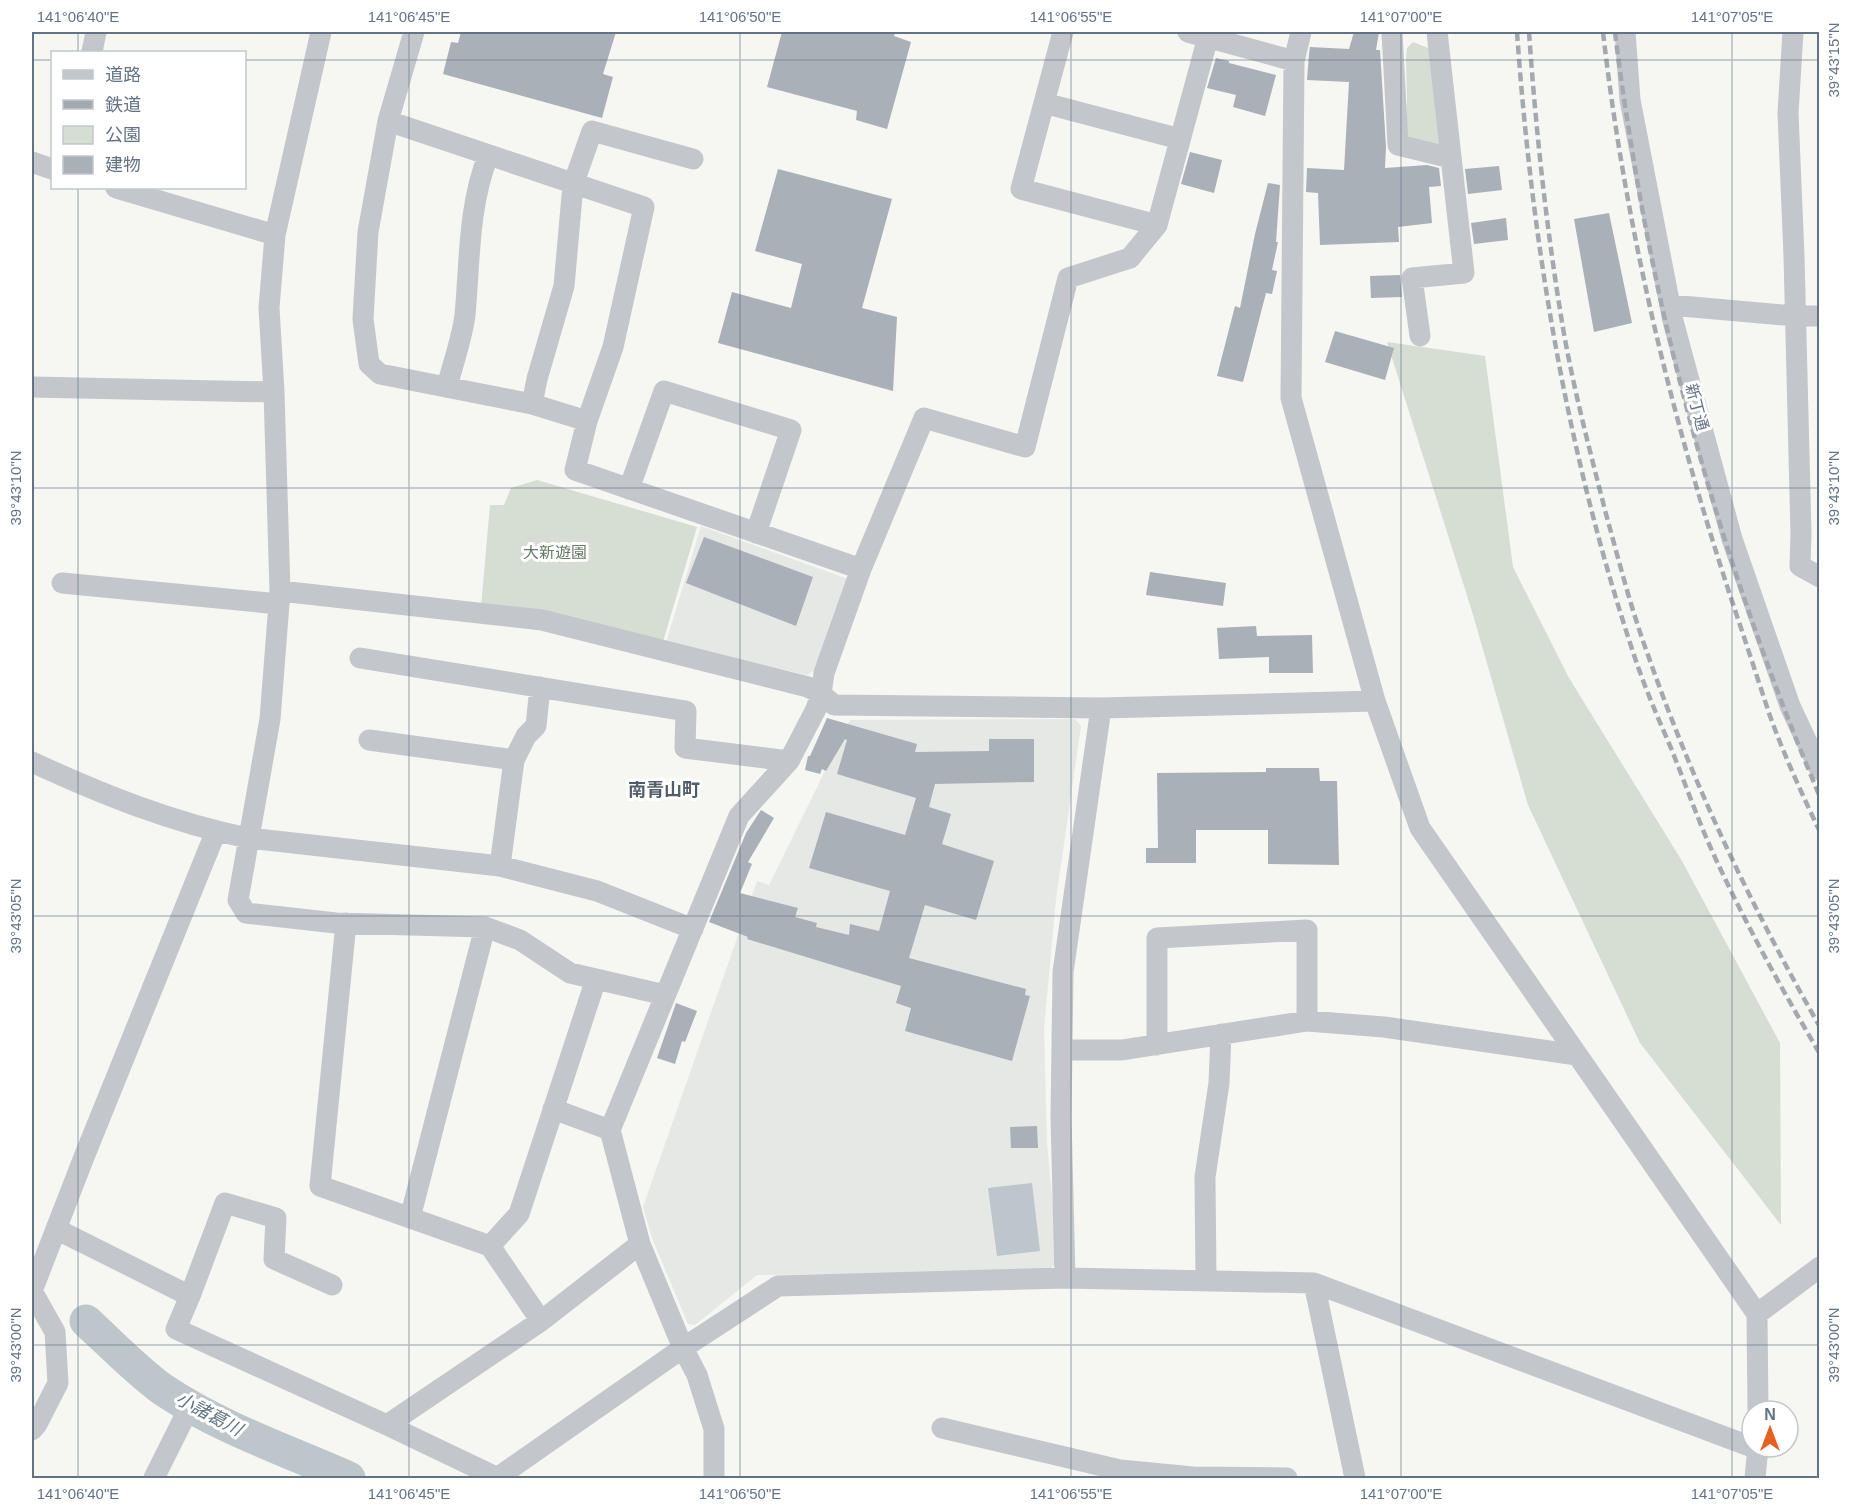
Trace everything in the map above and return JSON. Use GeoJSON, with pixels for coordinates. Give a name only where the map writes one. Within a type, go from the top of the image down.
{"type":"FeatureCollection","features":[{"type":"Feature","properties":{"kind":"street"},"geometry":{"type":"LineString","coordinates":[[92,51],[96,32]]}},
{"type":"Feature","properties":{"kind":"street"},"geometry":{"type":"LineString","coordinates":[[321,32],[275,235],[269,308],[274,392],[280,598],[270,718],[238,900],[246,914],[346,923],[485,927],[520,940],[570,973],[665,995]]}},
{"type":"Feature","properties":{"kind":"street"},"geometry":{"type":"LineString","coordinates":[[414,32],[388,121],[367,244],[363,319],[369,364],[380,374],[532,404],[586,421]]}},
{"type":"Feature","properties":{"kind":"street"},"geometry":{"type":"LineString","coordinates":[[1063,32],[1021,189],[1157,225]]}},
{"type":"Feature","properties":{"kind":"street"},"geometry":{"type":"LineString","coordinates":[[1301,32],[1294,61],[1291,398],[1375,701],[1420,828],[1757,1314],[1758,1399]]}},
{"type":"Feature","properties":{"kind":"street"},"geometry":{"type":"LineString","coordinates":[[1392,32],[1398,146],[1451,158]]}},
{"type":"Feature","properties":{"kind":"street"},"geometry":{"type":"LineString","coordinates":[[1420,336],[1412,278],[1464,273],[1434,32]]}},
{"type":"Feature","properties":{"kind":"street","name":"新丁通"},"geometry":{"type":"LineString","coordinates":[[1625,32],[1630,100],[1670,305],[1732,539],[1790,706],[1820,770]]}},
{"type":"Feature","properties":{"kind":"street"},"geometry":{"type":"LineString","coordinates":[[1793,32],[1788,113],[1800,566],[1820,577]]}},
{"type":"Feature","properties":{"kind":"street"},"geometry":{"type":"LineString","coordinates":[[714,1479],[714,1429],[697,1375],[683,1348],[640,1244],[610,1130],[665,995],[739,816],[789,761],[816,709],[824,673],[861,569],[924,417],[1025,447],[1068,278],[1130,258],[1157,225],[1180,139],[1198,34],[1294,61]]}},
{"type":"Feature","properties":{"kind":"street"},"geometry":{"type":"LineString","coordinates":[[1044,103],[1180,139]]}},
{"type":"Feature","properties":{"kind":"street"},"geometry":{"type":"LineString","coordinates":[[388,121],[644,207],[613,346],[586,421],[575,470],[861,569]]}},
{"type":"Feature","properties":{"kind":"street"},"geometry":{"type":"LineString","coordinates":[[532,404],[564,286],[573,185],[592,131],[693,159]]}},
{"type":"Feature","properties":{"kind":"street"},"geometry":{"type":"LineString","coordinates":[[447,387],[465,318],[472,217],[488,156]]}},
{"type":"Feature","properties":{"kind":"street"},"geometry":{"type":"LineString","coordinates":[[32,162],[51,169]]}},
{"type":"Feature","properties":{"kind":"street"},"geometry":{"type":"LineString","coordinates":[[119,189],[275,235]]}},
{"type":"Feature","properties":{"kind":"street"},"geometry":{"type":"LineString","coordinates":[[1670,305],[1795,316],[1820,316]]}},
{"type":"Feature","properties":{"kind":"street"},"geometry":{"type":"LineString","coordinates":[[32,387],[274,392]]}},
{"type":"Feature","properties":{"kind":"street"},"geometry":{"type":"LineString","coordinates":[[629,489],[664,391],[791,430],[756,532]]}},
{"type":"Feature","properties":{"kind":"street"},"geometry":{"type":"LineString","coordinates":[[62,584],[280,598],[542,620],[808,687],[834,705],[1101,708],[1375,701]]}},
{"type":"Feature","properties":{"kind":"street"},"geometry":{"type":"LineString","coordinates":[[360,658],[686,711],[685,748],[789,761]]}},
{"type":"Feature","properties":{"kind":"street"},"geometry":{"type":"LineString","coordinates":[[500,866],[514,760],[526,736],[536,726],[540,687]]}},
{"type":"Feature","properties":{"kind":"street"},"geometry":{"type":"LineString","coordinates":[[1065,1278],[1061,1117],[1064,972],[1101,708]]}},
{"type":"Feature","properties":{"kind":"street"},"geometry":{"type":"LineString","coordinates":[[369,740],[514,760]]}},
{"type":"Feature","properties":{"kind":"street"},"geometry":{"type":"LineString","coordinates":[[32,762],[105,795],[216,831],[248,838],[500,866],[597,891],[693,929]]}},
{"type":"Feature","properties":{"kind":"street"},"geometry":{"type":"LineString","coordinates":[[32,1430],[58,1383],[55,1332],[32,1291],[216,831]]}},
{"type":"Feature","properties":{"kind":"street"},"geometry":{"type":"LineString","coordinates":[[346,923],[320,1186],[490,1246],[541,1321]]}},
{"type":"Feature","properties":{"kind":"street"},"geometry":{"type":"LineString","coordinates":[[410,1218],[485,927]]}},
{"type":"Feature","properties":{"kind":"street"},"geometry":{"type":"LineString","coordinates":[[1157,1045],[1157,938],[1307,930],[1307,1020]]}},
{"type":"Feature","properties":{"kind":"street"},"geometry":{"type":"LineString","coordinates":[[490,1246],[519,1214],[596,979]]}},
{"type":"Feature","properties":{"kind":"street"},"geometry":{"type":"LineString","coordinates":[[1062,1050],[1122,1050],[1307,1020],[1384,1027],[1577,1055]]}},
{"type":"Feature","properties":{"kind":"street"},"geometry":{"type":"LineString","coordinates":[[1206,1281],[1205,1177],[1219,1083],[1221,1034]]}},
{"type":"Feature","properties":{"kind":"street"},"geometry":{"type":"LineString","coordinates":[[554,1109],[610,1130]]}},
{"type":"Feature","properties":{"kind":"street"},"geometry":{"type":"LineString","coordinates":[[332,1286],[274,1259],[276,1218],[225,1203],[176,1329],[497,1478],[683,1348],[778,1286],[1065,1278],[1314,1283],[1740,1441]]}},
{"type":"Feature","properties":{"kind":"street"},"geometry":{"type":"LineString","coordinates":[[56,1229],[190,1296]]}},
{"type":"Feature","properties":{"kind":"street"},"geometry":{"type":"LineString","coordinates":[[387,1425],[541,1321],[640,1244]]}},
{"type":"Feature","properties":{"kind":"street"},"geometry":{"type":"LineString","coordinates":[[1757,1314],[1820,1267]]}},
{"type":"Feature","properties":{"kind":"street"},"geometry":{"type":"LineString","coordinates":[[1314,1283],[1355,1479]]}},
{"type":"Feature","properties":{"kind":"street"},"geometry":{"type":"LineString","coordinates":[[154,1479],[185,1416]]}},
{"type":"Feature","properties":{"kind":"street"},"geometry":{"type":"LineString","coordinates":[[942,1428],[1120,1470],[1193,1477],[1287,1479]]}},
{"type":"Feature","properties":{"kind":"street"},"geometry":{"type":"LineString","coordinates":[[1755,1459],[1755,1479]]}},
{"type":"Feature","properties":{"kind":"shaded area"},"geometry":{"type":"Polygon","coordinates":[[[701,526],[848,579],[816,669],[807,675],[666,643],[701,526]]]}},
{"type":"Feature","properties":{"kind":"shaded area"},"geometry":{"type":"Polygon","coordinates":[[[1075,719],[1081,726],[1056,899],[1044,1029],[1047,1143],[1058,1261],[1047,1272],[757,1275],[695,1325],[688,1324],[652,1238],[643,1207],[757,881],[769,885],[850,720],[1075,719]]]}},
{"type":"Feature","properties":{"kind":"shaded area"},"geometry":{"type":"Polygon","coordinates":[[[1032,1183],[1040,1251],[997,1256],[988,1188],[1032,1183]]]}},
{"type":"Feature","properties":{"kind":"green space"},"geometry":{"type":"Polygon","coordinates":[[[1413,42],[1433,50],[1446,149],[1405,139],[1406,58],[1407,48],[1413,42]]]}},
{"type":"Feature","properties":{"kind":"green space"},"geometry":{"type":"Polygon","coordinates":[[[1387,342],[1485,356],[1513,567],[1569,678],[1682,861],[1780,1043],[1781,1225],[1640,1043],[1528,805],[1471,608],[1387,342]]]}},
{"type":"Feature","properties":{"kind":"green space","name":"大新遊園"},"geometry":{"type":"Polygon","coordinates":[[[537,480],[697,527],[662,645],[481,607],[490,505],[504,505],[511,488],[537,480]]]}},
{"type":"Feature","properties":{"kind":"building"},"geometry":{"type":"Polygon","coordinates":[[[461,32],[616,32],[603,74],[613,77],[602,118],[443,74],[451,42],[458,43],[461,32]]]}},
{"type":"Feature","properties":{"kind":"building"},"geometry":{"type":"Polygon","coordinates":[[[782,32],[895,32],[894,36],[911,42],[887,129],[856,120],[857,111],[767,87],[782,32]]]}},
{"type":"Feature","properties":{"kind":"building"},"geometry":{"type":"Polygon","coordinates":[[[1354,32],[1379,32],[1376,50],[1380,50],[1386,147],[1385,168],[1427,165],[1439,168],[1441,186],[1429,187],[1432,223],[1398,227],[1399,242],[1320,245],[1318,193],[1306,192],[1307,168],[1344,170],[1349,82],[1307,80],[1310,47],[1349,49],[1354,32]]]}},
{"type":"Feature","properties":{"kind":"building"},"geometry":{"type":"Polygon","coordinates":[[[1216,58],[1276,75],[1265,116],[1233,107],[1236,95],[1207,88],[1216,58]]]}},
{"type":"Feature","properties":{"kind":"building"},"geometry":{"type":"Polygon","coordinates":[[[1190,152],[1222,160],[1214,193],[1181,184],[1190,152]]]}},
{"type":"Feature","properties":{"kind":"building"},"geometry":{"type":"Polygon","coordinates":[[[1499,166],[1502,190],[1468,194],[1465,169],[1499,166]]]}},
{"type":"Feature","properties":{"kind":"building"},"geometry":{"type":"Polygon","coordinates":[[[778,169],[892,199],[862,308],[897,317],[893,391],[718,343],[732,292],[791,308],[802,264],[755,251],[778,169]]]}},
{"type":"Feature","properties":{"kind":"building"},"geometry":{"type":"Polygon","coordinates":[[[1268,183],[1280,185],[1276,242],[1278,242],[1272,270],[1277,271],[1272,294],[1266,293],[1243,382],[1217,376],[1235,306],[1240,308],[1268,183]]]}},
{"type":"Feature","properties":{"kind":"building"},"geometry":{"type":"Polygon","coordinates":[[[1609,213],[1632,323],[1594,332],[1574,219],[1609,213]]]}},
{"type":"Feature","properties":{"kind":"building"},"geometry":{"type":"Polygon","coordinates":[[[1506,218],[1508,240],[1474,244],[1471,223],[1506,218]]]}},
{"type":"Feature","properties":{"kind":"building"},"geometry":{"type":"Polygon","coordinates":[[[1400,275],[1402,297],[1371,298],[1370,276],[1400,275]]]}},
{"type":"Feature","properties":{"kind":"building"},"geometry":{"type":"Polygon","coordinates":[[[1335,331],[1394,348],[1385,380],[1325,362],[1335,331]]]}},
{"type":"Feature","properties":{"kind":"building"},"geometry":{"type":"Polygon","coordinates":[[[704,537],[813,577],[796,626],[686,583],[704,537]]]}},
{"type":"Feature","properties":{"kind":"building"},"geometry":{"type":"Polygon","coordinates":[[[1150,572],[1226,583],[1223,606],[1146,595],[1150,572]]]}},
{"type":"Feature","properties":{"kind":"building"},"geometry":{"type":"Polygon","coordinates":[[[1256,626],[1257,636],[1312,635],[1313,673],[1269,673],[1269,657],[1219,659],[1217,628],[1256,626]]]}},
{"type":"Feature","properties":{"kind":"building"},"geometry":{"type":"Polygon","coordinates":[[[827,718],[917,744],[915,752],[989,751],[989,739],[1034,739],[1034,782],[935,784],[929,807],[951,814],[942,844],[994,861],[976,920],[925,905],[909,958],[1026,989],[1025,995],[1030,996],[1012,1061],[905,1031],[911,1008],[896,1003],[901,986],[747,939],[748,937],[709,922],[746,833],[761,810],[774,818],[748,862],[752,864],[740,893],[798,908],[795,917],[817,923],[816,927],[849,935],[850,924],[879,931],[890,891],[809,868],[826,812],[905,835],[916,798],[837,774],[847,740],[845,739],[826,771],[822,769],[820,774],[805,770],[808,756],[827,718]]]}},
{"type":"Feature","properties":{"kind":"building"},"geometry":{"type":"Polygon","coordinates":[[[1266,768],[1319,768],[1320,781],[1337,781],[1339,865],[1268,864],[1268,830],[1196,830],[1196,863],[1146,863],[1146,848],[1158,848],[1157,773],[1266,772],[1266,768]]]}},
{"type":"Feature","properties":{"kind":"building"},"geometry":{"type":"Polygon","coordinates":[[[676,1003],[697,1011],[685,1042],[682,1041],[675,1064],[657,1058],[676,1003]]]}},
{"type":"Feature","properties":{"kind":"building"},"geometry":{"type":"Polygon","coordinates":[[[1037,1126],[1038,1148],[1011,1148],[1010,1127],[1037,1126]]]}},
{"type":"Feature","properties":{"kind":"waterway","name":"小諸葛川"},"geometry":{"type":"LineString","coordinates":[[86,1321],[143,1374],[184,1403],[254,1438],[349,1478]]}},
{"type":"Feature","properties":{"kind":"railway"},"geometry":{"type":"LineString","coordinates":[[1517,32],[1532,191],[1556,349],[1590,504],[1611,582],[1643,680],[1713,853],[1755,939],[1820,1054]]}},
{"type":"Feature","properties":{"kind":"railway"},"geometry":{"type":"LineString","coordinates":[[1529,32],[1543,183],[1564,334],[1589,447],[1631,603],[1666,703],[1704,798],[1771,937],[1820,1027]]}},
{"type":"Feature","properties":{"kind":"railway"},"geometry":{"type":"LineString","coordinates":[[1603,32],[1613,108],[1639,258],[1694,480],[1770,716],[1787,760],[1820,832]]}},
{"type":"Feature","properties":{"kind":"railway"},"geometry":{"type":"LineString","coordinates":[[1615,32],[1621,81],[1649,244],[1686,405],[1708,485],[1760,643],[1820,797]]}},
{"type":"Feature","properties":{"kind":"district","name":"南青山町"},"geometry":{"type":"Point","coordinates":[664,790]}}]}
